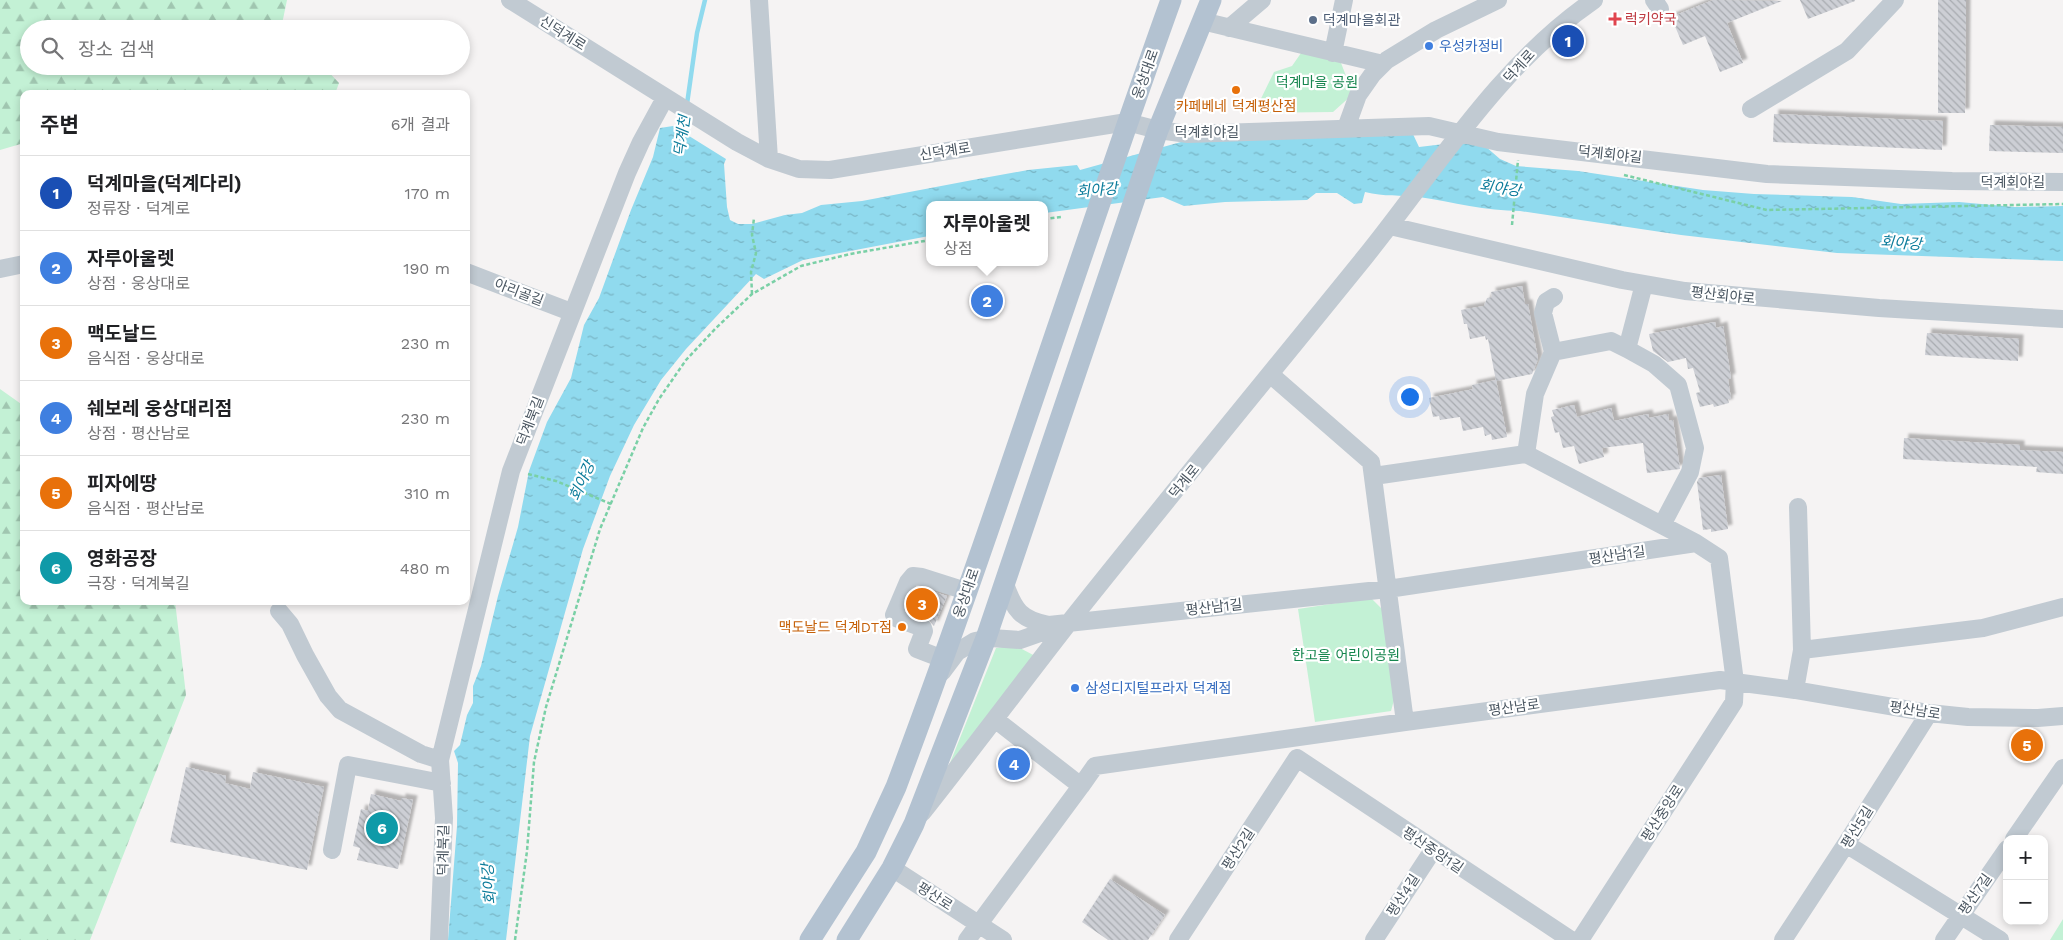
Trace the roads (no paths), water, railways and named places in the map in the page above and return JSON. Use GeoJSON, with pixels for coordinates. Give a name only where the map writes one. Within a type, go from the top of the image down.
{"type":"FeatureCollection","features":[{"type":"Feature","properties":{"kind":"main road","name":"웅상대로"},"geometry":{"type":"LineString","coordinates":[[810,940],[866,852],[896,787],[943,659],[1091,232],[1127,122],[1172,0]]}},
{"type":"Feature","properties":{"kind":"main road"},"geometry":{"type":"LineString","coordinates":[[847,940],[892,868],[914,824],[1005,584],[1155,137],[1211,0]]}},
{"type":"Feature","properties":{"kind":"main road","name":"평산로"},"geometry":{"type":"LineString","coordinates":[[866,852],[892,868]]}},
{"type":"Feature","properties":{"kind":"street","name":"신덕계로"},"geometry":{"type":"LineString","coordinates":[[510,0],[736,142],[769,159],[799,169],[830,170],[1127,122],[1155,137]]}},
{"type":"Feature","properties":{"kind":"street"},"geometry":{"type":"LineString","coordinates":[[759,0],[769,159]]}},
{"type":"Feature","properties":{"kind":"street"},"geometry":{"type":"LineString","coordinates":[[1229,28],[1262,0]]}},
{"type":"Feature","properties":{"kind":"street"},"geometry":{"type":"LineString","coordinates":[[1333,53],[1344,0]]}},
{"type":"Feature","properties":{"kind":"street"},"geometry":{"type":"LineString","coordinates":[[1346,128],[1358,95],[1383,64],[1436,30],[1495,0]]}},
{"type":"Feature","properties":{"kind":"street"},"geometry":{"type":"LineString","coordinates":[[1751,109],[1847,51],[1895,0]]}},
{"type":"Feature","properties":{"kind":"street","name":"덕계로"},"geometry":{"type":"LineString","coordinates":[[914,824],[1070,623],[1393,221],[1457,136],[1534,48],[1586,2]]}},
{"type":"Feature","properties":{"kind":"street"},"geometry":{"type":"LineString","coordinates":[[1202,22],[1383,64]]}},
{"type":"Feature","properties":{"kind":"street","name":"덕계북길"},"geometry":{"type":"LineString","coordinates":[[439,940],[444,818],[440,760],[511,471],[626,173],[665,98]]}},
{"type":"Feature","properties":{"kind":"street","name":"덕계회야길"},"geometry":{"type":"LineString","coordinates":[[1155,137],[1188,134],[1429,126],[1457,136],[1498,142],[1767,174],[1942,181],[2063,182]]}},
{"type":"Feature","properties":{"kind":"street","name":"평산회야로"},"geometry":{"type":"LineString","coordinates":[[1393,221],[1644,284],[1685,291],[1754,298],[2063,319]]}},
{"type":"Feature","properties":{"kind":"street"},"geometry":{"type":"LineString","coordinates":[[0,269],[20,265]]}},
{"type":"Feature","properties":{"kind":"street","name":"아리골길"},"geometry":{"type":"LineString","coordinates":[[470,274],[571,312]]}},
{"type":"Feature","properties":{"kind":"street"},"geometry":{"type":"LineString","coordinates":[[1627,349],[1644,284]]}},
{"type":"Feature","properties":{"kind":"street"},"geometry":{"type":"LineString","coordinates":[[1526,454],[1535,394],[1553,352],[1543,313],[1546,302],[1554,297]]}},
{"type":"Feature","properties":{"kind":"street"},"geometry":{"type":"LineString","coordinates":[[1553,352],[1611,341],[1654,364],[1678,385],[1695,448],[1690,472],[1662,525]]}},
{"type":"Feature","properties":{"kind":"street"},"geometry":{"type":"LineString","coordinates":[[1270,374],[1371,462],[1405,722]]}},
{"type":"Feature","properties":{"kind":"street"},"geometry":{"type":"LineString","coordinates":[[1374,476],[1526,454],[1696,543],[1719,558],[1735,682]]}},
{"type":"Feature","properties":{"kind":"street"},"geometry":{"type":"LineString","coordinates":[[1795,690],[1802,650],[1798,507]]}},
{"type":"Feature","properties":{"kind":"street","name":"평산남1길"},"geometry":{"type":"LineString","coordinates":[[1070,623],[1388,589],[1696,543]]}},
{"type":"Feature","properties":{"kind":"street"},"geometry":{"type":"LineString","coordinates":[[943,659],[917,650],[924,631],[923,628],[896,618],[894,615],[908,582],[913,576],[922,577],[966,592]]}},
{"type":"Feature","properties":{"kind":"street"},"geometry":{"type":"LineString","coordinates":[[1005,584],[1014,608],[1022,615],[1034,622],[1050,625],[1070,623]]}},
{"type":"Feature","properties":{"kind":"street"},"geometry":{"type":"LineString","coordinates":[[1802,650],[1983,628],[2063,607]]}},
{"type":"Feature","properties":{"kind":"street"},"geometry":{"type":"LineString","coordinates":[[279,611],[290,624],[305,656],[328,696],[340,710],[421,754],[440,760]]}},
{"type":"Feature","properties":{"kind":"street"},"geometry":{"type":"LineString","coordinates":[[934,683],[957,652],[969,643],[986,638],[1020,640],[1070,623]]}},
{"type":"Feature","properties":{"kind":"street","name":"평산남로"},"geometry":{"type":"LineString","coordinates":[[968,940],[1096,766],[1720,680],[1795,690],[1929,713],[1968,717],[2038,718],[2063,716]]}},
{"type":"Feature","properties":{"kind":"street","name":"평산중앙로"},"geometry":{"type":"LineString","coordinates":[[1580,940],[1733,704],[1735,682]]}},
{"type":"Feature","properties":{"kind":"street","name":"평산5길"},"geometry":{"type":"LineString","coordinates":[[1783,940],[1929,713]]}},
{"type":"Feature","properties":{"kind":"street"},"geometry":{"type":"LineString","coordinates":[[996,720],[1081,786]]}},
{"type":"Feature","properties":{"kind":"street"},"geometry":{"type":"LineString","coordinates":[[1294,738],[1297,758]]}},
{"type":"Feature","properties":{"kind":"street","name":"평산중앙1길"},"geometry":{"type":"LineString","coordinates":[[1297,758],[1571,940]]}},
{"type":"Feature","properties":{"kind":"street","name":"평산2길"},"geometry":{"type":"LineString","coordinates":[[1178,940],[1297,758]]}},
{"type":"Feature","properties":{"kind":"street"},"geometry":{"type":"LineString","coordinates":[[332,850],[348,765],[442,784]]}},
{"type":"Feature","properties":{"kind":"street"},"geometry":{"type":"LineString","coordinates":[[2017,835],[2063,768]]}},
{"type":"Feature","properties":{"kind":"street"},"geometry":{"type":"LineString","coordinates":[[1846,844],[2000,940]]}},
{"type":"Feature","properties":{"kind":"street","name":"평산4길"},"geometry":{"type":"LineString","coordinates":[[1374,940],[1433,850]]}},
{"type":"Feature","properties":{"kind":"street","name":"평산7길"},"geometry":{"type":"LineString","coordinates":[[1944,940],[2003,855]]}},
{"type":"Feature","properties":{"kind":"street","name":"평산로"},"geometry":{"type":"LineString","coordinates":[[892,868],[1003,940]]}},
{"type":"Feature","properties":{"kind":"water","name":"회야강"},"geometry":{"type":"Polygon","coordinates":[[[673,126],[726,159],[724,164],[727,207],[730,220],[738,224],[752,224],[785,215],[802,213],[821,205],[862,201],[1028,170],[1077,165],[1080,170],[1181,142],[1412,132],[1419,147],[1478,140],[1500,159],[1516,166],[1578,171],[1703,190],[1754,194],[1852,197],[1901,204],[1959,202],[2015,207],[2063,206],[2063,261],[1837,253],[1681,235],[1520,211],[1482,208],[1419,197],[1365,192],[1362,203],[1354,204],[1337,193],[1316,193],[1307,200],[1225,202],[1184,206],[1163,197],[1048,213],[1048,201],[926,201],[926,237],[803,260],[764,279],[756,274],[686,349],[661,380],[634,425],[610,476],[583,549],[530,736],[506,940],[448,940],[457,826],[458,763],[454,751],[460,745],[467,715],[473,703],[473,686],[481,666],[498,596],[518,527],[529,471],[547,422],[571,378],[584,325],[599,298],[631,210],[653,157],[660,128],[673,126]]]}},
{"type":"Feature","properties":{"kind":"waterway","name":"덕계천"},"geometry":{"type":"LineString","coordinates":[[687,104],[697,33],[705,0]]}},
{"type":"Feature","properties":{"kind":"waterway","name":"덕계천"},"geometry":{"type":"LineString","coordinates":[[682,136],[685,114]]}},
{"type":"Feature","properties":{"kind":"place","name":"럭키약국"},"geometry":{"type":"Point","coordinates":[1615,19]}},
{"type":"Feature","properties":{"kind":"place","name":"덕계마을회관"},"geometry":{"type":"Point","coordinates":[1313,20]}},
{"type":"Feature","properties":{"kind":"place","name":"덕계마을(덕계다리)"},"geometry":{"type":"Point","coordinates":[1568,41]}},
{"type":"Feature","properties":{"kind":"place","name":"우성카정비"},"geometry":{"type":"Point","coordinates":[1429,46]}},
{"type":"Feature","properties":{"kind":"place","name":"카페베네 덕계평산점"},"geometry":{"type":"Point","coordinates":[1236,90]}},
{"type":"Feature","properties":{"kind":"place","name":"자루아울렛"},"geometry":{"type":"Point","coordinates":[987,301]}},
{"type":"Feature","properties":{"kind":"place","name":"맥도날드"},"geometry":{"type":"Point","coordinates":[922,604]}},
{"type":"Feature","properties":{"kind":"place","name":"맥도날드 덕계DT점"},"geometry":{"type":"Point","coordinates":[902,627]}},
{"type":"Feature","properties":{"kind":"place","name":"삼성디지털프라자 덕계점"},"geometry":{"type":"Point","coordinates":[1075,688]}},
{"type":"Feature","properties":{"kind":"place","name":"피자에땅"},"geometry":{"type":"Point","coordinates":[2027,745]}},
{"type":"Feature","properties":{"kind":"place","name":"쉐보레 웅상대리점"},"geometry":{"type":"Point","coordinates":[1014,764]}},
{"type":"Feature","properties":{"kind":"place","name":"영화공장"},"geometry":{"type":"Point","coordinates":[382,828]}},
{"type":"Feature","properties":{"kind":"park label","name":"덕계마을 공원"},"geometry":{"type":"Point","coordinates":[1317,82]}},
{"type":"Feature","properties":{"kind":"park label","name":"한고을 어린이공원"},"geometry":{"type":"Point","coordinates":[1346,655]}}]}
